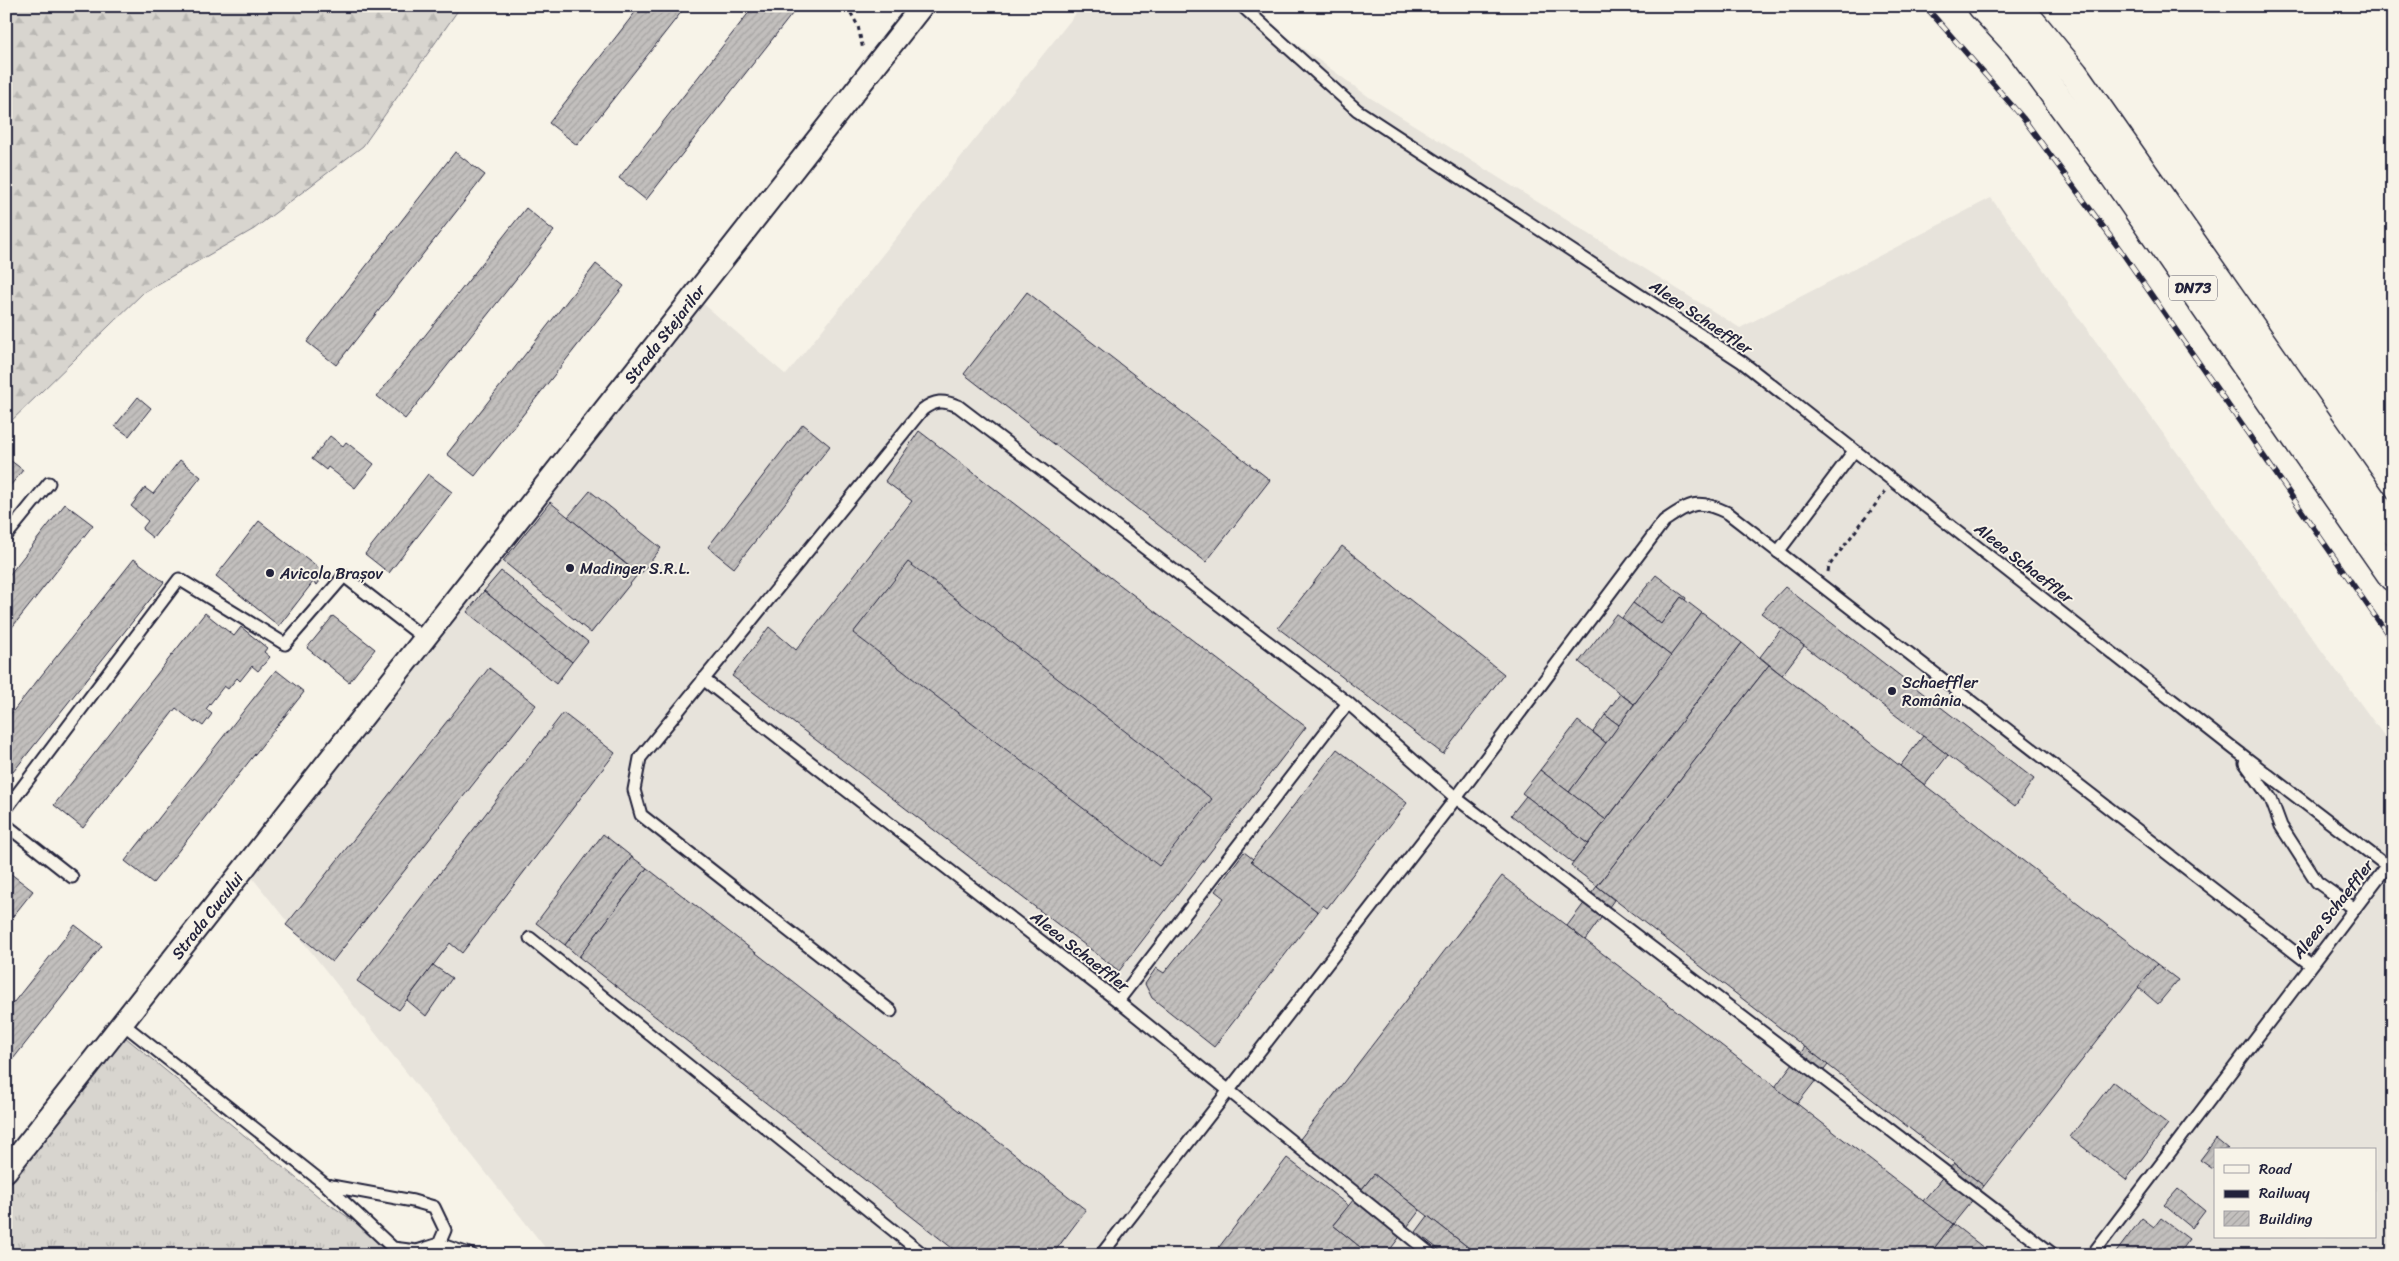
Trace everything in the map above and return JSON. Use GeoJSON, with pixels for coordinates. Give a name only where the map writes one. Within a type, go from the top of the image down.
{"type":"FeatureCollection","features":[{"type":"Feature","properties":{"kind":"highway","name":"DN73"},"geometry":{"type":"LineString","coordinates":[[1982,6],[2019,46],[2113,174],[2393,577]]}},
{"type":"Feature","properties":{"kind":"highway","name":"DN73"},"geometry":{"type":"LineString","coordinates":[[2018,6],[2074,74],[2393,530]]}},
{"type":"Feature","properties":{"kind":"street","name":"Strada Stejarilor"},"geometry":{"type":"LineString","coordinates":[[406,660],[922,6]]}},
{"type":"Feature","properties":{"kind":"street","name":"Strada Cucului"},"geometry":{"type":"LineString","coordinates":[[6,1171],[406,660]]}},
{"type":"Feature","properties":{"kind":"lane","name":"Aleea Schaeffler"},"geometry":{"type":"LineString","coordinates":[[1242,6],[1357,110],[1742,362],[2233,748],[2390,867],[2311,965],[2092,1255]]}},
{"type":"Feature","properties":{"kind":"lane"},"geometry":{"type":"LineString","coordinates":[[891,1011],[641,815],[634,790],[640,758],[702,679],[922,410],[931,404],[943,400],[958,406],[1348,703],[1456,798],[2054,1255]]}},
{"type":"Feature","properties":{"kind":"lane"},"geometry":{"type":"LineString","coordinates":[[1778,552],[1854,451]]}},
{"type":"Feature","properties":{"kind":"lane"},"geometry":{"type":"LineString","coordinates":[[6,536],[49,483]]}},
{"type":"Feature","properties":{"kind":"lane"},"geometry":{"type":"LineString","coordinates":[[1101,1255],[1456,798],[1664,521],[1688,506],[1710,504],[1728,513],[2311,965]]}},
{"type":"Feature","properties":{"kind":"lane"},"geometry":{"type":"LineString","coordinates":[[6,809],[179,579],[285,644],[344,576],[424,638]]}},
{"type":"Feature","properties":{"kind":"lane","name":"Aleea Schaeffler"},"geometry":{"type":"LineString","coordinates":[[702,679],[1118,1001],[1432,1255]]}},
{"type":"Feature","properties":{"kind":"lane"},"geometry":{"type":"LineString","coordinates":[[1118,1001],[1348,703]]}},
{"type":"Feature","properties":{"kind":"lane"},"geometry":{"type":"LineString","coordinates":[[2233,748],[2260,781],[2271,799],[2281,826],[2317,882],[2355,909]]}},
{"type":"Feature","properties":{"kind":"lane"},"geometry":{"type":"LineString","coordinates":[[6,825],[72,877]]}},
{"type":"Feature","properties":{"kind":"lane"},"geometry":{"type":"LineString","coordinates":[[530,938],[924,1255]]}},
{"type":"Feature","properties":{"kind":"lane"},"geometry":{"type":"LineString","coordinates":[[122,1023],[326,1185],[392,1248],[417,1251],[439,1244],[472,1255]]}},
{"type":"Feature","properties":{"kind":"lane"},"geometry":{"type":"LineString","coordinates":[[326,1185],[434,1207],[445,1230],[439,1244]]}},
{"type":"Feature","properties":{"kind":"path"},"geometry":{"type":"LineString","coordinates":[[847,6],[858,26],[869,73]]}},
{"type":"Feature","properties":{"kind":"path"},"geometry":{"type":"LineString","coordinates":[[1824,588],[1829,566],[1893,481]]}},
{"type":"Feature","properties":{"kind":"shaded area"},"geometry":{"type":"Polygon","coordinates":[[[1082,6],[1245,6],[1369,97],[1740,328],[1991,198],[2393,748],[2393,1255],[551,1255],[251,876],[699,300],[786,375],[1082,6]]]}},
{"type":"Feature","properties":{"kind":"green space"},"geometry":{"type":"Polygon","coordinates":[[[6,6],[461,6],[363,146],[254,229],[144,292],[6,426],[6,6]]]}},
{"type":"Feature","properties":{"kind":"green space"},"geometry":{"type":"Polygon","coordinates":[[[125,1037],[319,1197],[403,1255],[6,1255],[6,1189],[125,1037]]]}},
{"type":"Feature","properties":{"kind":"building"},"geometry":{"type":"Polygon","coordinates":[[[640,6],[686,6],[577,145],[549,123],[640,6]]]}},
{"type":"Feature","properties":{"kind":"building"},"geometry":{"type":"Polygon","coordinates":[[[754,6],[793,6],[796,9],[646,200],[619,178],[754,6]]]}},
{"type":"Feature","properties":{"kind":"building"},"geometry":{"type":"Polygon","coordinates":[[[455,152],[485,175],[336,365],[307,342],[455,152]]]}},
{"type":"Feature","properties":{"kind":"building"},"geometry":{"type":"Polygon","coordinates":[[[526,208],[554,231],[405,419],[377,396],[526,208]]]}},
{"type":"Feature","properties":{"kind":"building"},"geometry":{"type":"Polygon","coordinates":[[[596,264],[624,286],[475,476],[447,454],[596,264]]]}},
{"type":"Feature","properties":{"kind":"building"},"geometry":{"type":"Polygon","coordinates":[[[1027,292],[1270,480],[1206,562],[964,374],[1027,292]]]}},
{"type":"Feature","properties":{"kind":"building"},"geometry":{"type":"Polygon","coordinates":[[[138,397],[151,408],[129,436],[115,426],[138,397]]]}},
{"type":"Feature","properties":{"kind":"building"},"geometry":{"type":"Polygon","coordinates":[[[803,424],[830,446],[734,568],[708,547],[803,424]]]}},
{"type":"Feature","properties":{"kind":"building"},"geometry":{"type":"Polygon","coordinates":[[[919,431],[1306,727],[1119,971],[732,676],[769,627],[796,650],[912,501],[885,481],[919,431]]]}},
{"type":"Feature","properties":{"kind":"building"},"geometry":{"type":"Polygon","coordinates":[[[330,436],[343,446],[346,442],[374,464],[355,488],[328,467],[326,470],[312,459],[330,436]]]}},
{"type":"Feature","properties":{"kind":"building"},"geometry":{"type":"Polygon","coordinates":[[[6,457],[23,470],[6,491],[6,457]]]}},
{"type":"Feature","properties":{"kind":"building"},"geometry":{"type":"Polygon","coordinates":[[[180,460],[201,477],[153,538],[142,529],[148,521],[131,506],[145,488],[153,494],[180,460]]]}},
{"type":"Feature","properties":{"kind":"building"},"geometry":{"type":"Polygon","coordinates":[[[428,474],[452,492],[389,573],[365,554],[428,474]]]}},
{"type":"Feature","properties":{"kind":"building"},"geometry":{"type":"Polygon","coordinates":[[[590,491],[661,548],[640,575],[568,517],[590,491]]]}},
{"type":"Feature","properties":{"kind":"building","name":"Madinger S.R.L."},"geometry":{"type":"Polygon","coordinates":[[[550,502],[638,574],[591,633],[503,561],[550,502]]]}},
{"type":"Feature","properties":{"kind":"building"},"geometry":{"type":"Polygon","coordinates":[[[65,504],[93,525],[6,635],[6,579],[65,504]]]}},
{"type":"Feature","properties":{"kind":"building","name":"Avicola Brașov"},"geometry":{"type":"Polygon","coordinates":[[[259,521],[323,571],[320,575],[322,578],[317,585],[313,582],[279,626],[216,576],[259,521]]]}},
{"type":"Feature","properties":{"kind":"building"},"geometry":{"type":"Polygon","coordinates":[[[1342,546],[1504,674],[1443,754],[1278,628],[1342,546]]]}},
{"type":"Feature","properties":{"kind":"building"},"geometry":{"type":"Polygon","coordinates":[[[134,559],[164,582],[13,772],[6,767],[6,720],[134,559]]]}},
{"type":"Feature","properties":{"kind":"building"},"geometry":{"type":"Polygon","coordinates":[[[908,562],[1212,799],[1159,866],[853,633],[908,562]]]}},
{"type":"Feature","properties":{"kind":"building"},"geometry":{"type":"Polygon","coordinates":[[[501,571],[588,642],[572,662],[484,591],[501,571]]]}},
{"type":"Feature","properties":{"kind":"building"},"geometry":{"type":"Polygon","coordinates":[[[1656,575],[1686,598],[1685,600],[1681,597],[1661,624],[1633,603],[1656,575]]]}},
{"type":"Feature","properties":{"kind":"building","name":"Schaeffler România"},"geometry":{"type":"Polygon","coordinates":[[[1785,587],[2034,779],[2015,806],[1761,613],[1785,587]]]}},
{"type":"Feature","properties":{"kind":"building"},"geometry":{"type":"Polygon","coordinates":[[[484,591],[572,662],[556,684],[467,612],[484,591]]]}},
{"type":"Feature","properties":{"kind":"building"},"geometry":{"type":"Polygon","coordinates":[[[1681,597],[1702,613],[1671,656],[1622,618],[1633,603],[1661,624],[1681,597]]]}},
{"type":"Feature","properties":{"kind":"building"},"geometry":{"type":"Polygon","coordinates":[[[205,613],[234,636],[241,627],[267,648],[264,652],[270,657],[258,671],[252,666],[240,681],[237,678],[228,689],[224,686],[206,709],[212,714],[203,726],[196,721],[195,723],[176,708],[83,828],[54,805],[205,613]]]}},
{"type":"Feature","properties":{"kind":"building"},"geometry":{"type":"Polygon","coordinates":[[[1702,613],[1742,643],[1606,820],[1569,792],[1702,613]]]}},
{"type":"Feature","properties":{"kind":"building"},"geometry":{"type":"Polygon","coordinates":[[[1616,614],[1671,656],[1634,704],[1579,662],[1616,614]]]}},
{"type":"Feature","properties":{"kind":"building"},"geometry":{"type":"Polygon","coordinates":[[[333,616],[375,649],[349,682],[307,648],[333,616]]]}},
{"type":"Feature","properties":{"kind":"building"},"geometry":{"type":"Polygon","coordinates":[[[1782,628],[1804,646],[1782,675],[1760,657],[1782,628]]]}},
{"type":"Feature","properties":{"kind":"building"},"geometry":{"type":"Polygon","coordinates":[[[1742,643],[1769,665],[1597,886],[1571,866],[1742,643]]]}},
{"type":"Feature","properties":{"kind":"building"},"geometry":{"type":"Polygon","coordinates":[[[1769,665],[2157,964],[1984,1186],[1597,886],[1769,665]]]}},
{"type":"Feature","properties":{"kind":"building"},"geometry":{"type":"Polygon","coordinates":[[[489,668],[536,705],[332,962],[286,925],[489,668]]]}},
{"type":"Feature","properties":{"kind":"building"},"geometry":{"type":"Polygon","coordinates":[[[276,670],[304,692],[153,883],[125,861],[276,670]]]}},
{"type":"Feature","properties":{"kind":"building"},"geometry":{"type":"Polygon","coordinates":[[[1620,694],[1634,704],[1619,725],[1605,715],[1620,694]]]}},
{"type":"Feature","properties":{"kind":"building"},"geometry":{"type":"Polygon","coordinates":[[[563,713],[615,753],[462,953],[450,943],[399,1010],[357,981],[563,713]]]}},
{"type":"Feature","properties":{"kind":"building"},"geometry":{"type":"Polygon","coordinates":[[[1605,715],[1619,725],[1606,743],[1593,732],[1605,715]]]}},
{"type":"Feature","properties":{"kind":"building"},"geometry":{"type":"Polygon","coordinates":[[[1578,721],[1606,743],[1569,792],[1540,770],[1578,721]]]}},
{"type":"Feature","properties":{"kind":"building"},"geometry":{"type":"Polygon","coordinates":[[[1923,736],[1948,755],[1925,785],[1900,766],[1923,736]]]}},
{"type":"Feature","properties":{"kind":"building"},"geometry":{"type":"Polygon","coordinates":[[[1337,749],[1407,803],[1327,908],[1323,905],[1318,912],[1251,861],[1337,749]]]}},
{"type":"Feature","properties":{"kind":"building"},"geometry":{"type":"Polygon","coordinates":[[[1540,770],[1606,820],[1588,844],[1522,793],[1540,770]]]}},
{"type":"Feature","properties":{"kind":"building"},"geometry":{"type":"Polygon","coordinates":[[[1526,796],[1588,844],[1573,863],[1511,815],[1526,796]]]}},
{"type":"Feature","properties":{"kind":"building"},"geometry":{"type":"Polygon","coordinates":[[[603,834],[632,857],[565,945],[536,923],[603,834]]]}},
{"type":"Feature","properties":{"kind":"building"},"geometry":{"type":"Polygon","coordinates":[[[1244,852],[1253,859],[1251,861],[1318,912],[1214,1047],[1152,998],[1145,984],[1156,968],[1164,973],[1224,898],[1215,891],[1244,852]]]}},
{"type":"Feature","properties":{"kind":"building"},"geometry":{"type":"Polygon","coordinates":[[[632,857],[647,868],[579,957],[565,945],[632,857]]]}},
{"type":"Feature","properties":{"kind":"building"},"geometry":{"type":"Polygon","coordinates":[[[647,868],[1086,1210],[1052,1255],[961,1255],[579,957],[647,868]]]}},
{"type":"Feature","properties":{"kind":"building"},"geometry":{"type":"Polygon","coordinates":[[[6,870],[33,891],[6,925],[6,870]]]}},
{"type":"Feature","properties":{"kind":"building"},"geometry":{"type":"Polygon","coordinates":[[[1502,876],[1953,1224],[1929,1255],[1478,1255],[1374,1174],[1360,1192],[1297,1143],[1502,876]]]}},
{"type":"Feature","properties":{"kind":"building"},"geometry":{"type":"Polygon","coordinates":[[[1597,886],[1614,900],[1585,940],[1567,926],[1597,886]]]}},
{"type":"Feature","properties":{"kind":"building"},"geometry":{"type":"Polygon","coordinates":[[[75,925],[102,946],[6,1068],[6,1012],[75,925]]]}},
{"type":"Feature","properties":{"kind":"building"},"geometry":{"type":"Polygon","coordinates":[[[2157,964],[2178,980],[2158,1004],[2138,987],[2157,964]]]}},
{"type":"Feature","properties":{"kind":"building"},"geometry":{"type":"Polygon","coordinates":[[[433,965],[452,978],[426,1016],[407,1000],[433,965]]]}},
{"type":"Feature","properties":{"kind":"building"},"geometry":{"type":"Polygon","coordinates":[[[1805,1047],[1828,1065],[1797,1104],[1775,1087],[1805,1047]]]}},
{"type":"Feature","properties":{"kind":"building"},"geometry":{"type":"Polygon","coordinates":[[[2113,1082],[2168,1124],[2126,1180],[2070,1137],[2113,1082]]]}},
{"type":"Feature","properties":{"kind":"building"},"geometry":{"type":"Polygon","coordinates":[[[2216,1139],[2227,1148],[2214,1148],[2213,1169],[2200,1160],[2216,1139]]]}},
{"type":"Feature","properties":{"kind":"building"},"geometry":{"type":"Polygon","coordinates":[[[1287,1158],[1349,1206],[1333,1225],[1370,1255],[1213,1255],[1287,1158]]]}},
{"type":"Feature","properties":{"kind":"building"},"geometry":{"type":"Polygon","coordinates":[[[1954,1163],[1984,1186],[1953,1224],[1923,1201],[1954,1163]]]}},
{"type":"Feature","properties":{"kind":"building"},"geometry":{"type":"Polygon","coordinates":[[[1374,1174],[1420,1210],[1386,1255],[1370,1255],[1333,1225],[1374,1174]]]}},
{"type":"Feature","properties":{"kind":"building"},"geometry":{"type":"Polygon","coordinates":[[[2178,1189],[2205,1211],[2192,1228],[2164,1205],[2178,1189]]]}},
{"type":"Feature","properties":{"kind":"building"},"geometry":{"type":"Polygon","coordinates":[[[1428,1216],[1478,1255],[1446,1255],[1416,1232],[1428,1216]]]}},
{"type":"Feature","properties":{"kind":"building"},"geometry":{"type":"Polygon","coordinates":[[[2142,1218],[2154,1227],[2161,1218],[2189,1239],[2177,1255],[2114,1255],[2142,1218]]]}},
{"type":"Feature","properties":{"kind":"building"},"geometry":{"type":"Polygon","coordinates":[[[1953,1224],[1993,1255],[1929,1255],[1953,1224]]]}},
{"type":"Feature","properties":{"kind":"railway"},"geometry":{"type":"LineString","coordinates":[[1925,6],[2023,118],[2121,251],[2393,642]]}},
{"type":"Feature","properties":{"kind":"place","name":"Madinger S.R.L."},"geometry":{"type":"Point","coordinates":[570,568]}},
{"type":"Feature","properties":{"kind":"place","name":"Avicola Brașov"},"geometry":{"type":"Point","coordinates":[270,573]}},
{"type":"Feature","properties":{"kind":"place","name":"Schaeffler România"},"geometry":{"type":"Point","coordinates":[1892,691]}}]}
